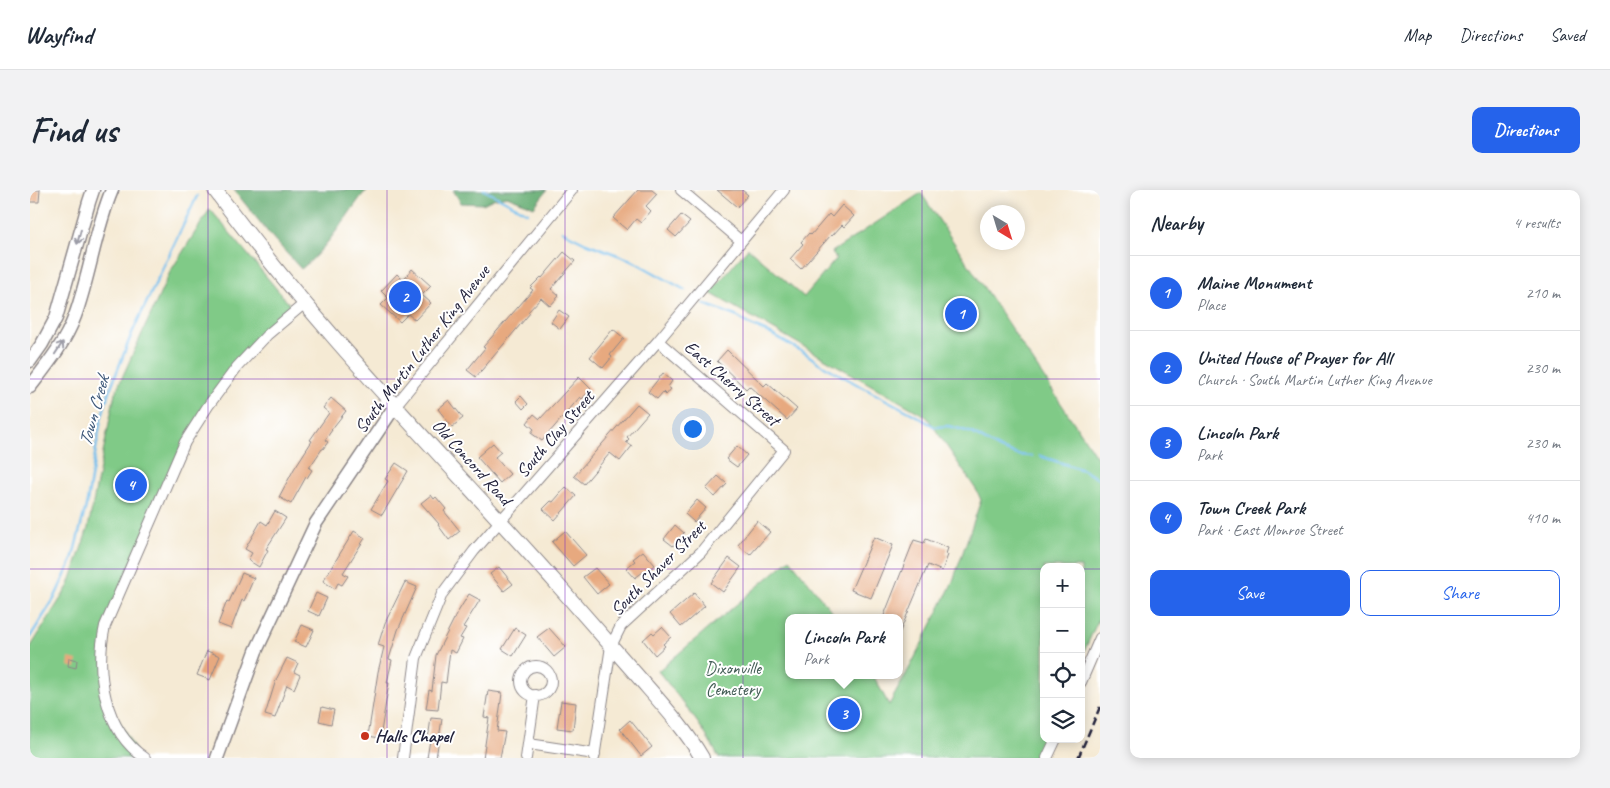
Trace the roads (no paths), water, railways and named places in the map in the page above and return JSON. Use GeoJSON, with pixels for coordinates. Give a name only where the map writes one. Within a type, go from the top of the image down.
{"type":"FeatureCollection","features":[{"type":"Feature","properties":{"kind":"main road","name":"Old Concord Road"},"geometry":{"type":"LineString","coordinates":[[215,190],[261,251],[395,406],[611,646],[675,720],[702,758]]}},
{"type":"Feature","properties":{"kind":"street"},"geometry":{"type":"LineString","coordinates":[[30,361],[56,318],[93,190]]}},
{"type":"Feature","properties":{"kind":"street"},"geometry":{"type":"LineString","coordinates":[[96,239],[104,190]]}},
{"type":"Feature","properties":{"kind":"street"},"geometry":{"type":"LineString","coordinates":[[30,387],[66,336],[75,316],[103,215],[112,190]]}},
{"type":"Feature","properties":{"kind":"street","name":"South Martin Luther King Avenue"},"geometry":{"type":"LineString","coordinates":[[217,758],[256,651],[316,523],[395,406],[572,190]]}},
{"type":"Feature","properties":{"kind":"street"},"geometry":{"type":"LineString","coordinates":[[680,190],[741,241]]}},
{"type":"Feature","properties":{"kind":"street","name":"South Clay Street"},"geometry":{"type":"LineString","coordinates":[[403,758],[416,658],[442,594],[474,551],[658,341],[784,190]]}},
{"type":"Feature","properties":{"kind":"street"},"geometry":{"type":"LineString","coordinates":[[145,758],[136,752],[118,728],[104,693],[101,642],[105,626],[186,442],[208,406],[237,367],[267,335],[305,302]]}},
{"type":"Feature","properties":{"kind":"street","name":"East Cherry Street"},"geometry":{"type":"LineString","coordinates":[[658,341],[784,450]]}},
{"type":"Feature","properties":{"kind":"street","name":"South Shaver Street"},"geometry":{"type":"LineString","coordinates":[[595,756],[611,646],[620,626],[701,552],[784,450]]}},
{"type":"Feature","properties":{"kind":"street"},"geometry":{"type":"LineString","coordinates":[[1085,673],[1100,638]]}},
{"type":"Feature","properties":{"kind":"street"},"geometry":{"type":"LineString","coordinates":[[526,758],[535,695]]}},
{"type":"Feature","properties":{"kind":"street"},"geometry":{"type":"LineString","coordinates":[[1047,758],[1054,743]]}},
{"type":"Feature","properties":{"kind":"street"},"geometry":{"type":"LineString","coordinates":[[529,744],[595,756]]}},
{"type":"Feature","properties":{"kind":"waterway"},"geometry":{"type":"LineString","coordinates":[[484,190],[528,213]]}},
{"type":"Feature","properties":{"kind":"waterway","name":"Town Creek"},"geometry":{"type":"LineString","coordinates":[[30,637],[54,599],[72,560],[87,502],[101,419],[109,392],[132,333],[197,196]]}},
{"type":"Feature","properties":{"kind":"waterway"},"geometry":{"type":"LineString","coordinates":[[562,231],[586,243],[631,260],[685,290]]}},
{"type":"Feature","properties":{"kind":"waterway"},"geometry":{"type":"LineString","coordinates":[[704,304],[738,317],[748,324],[767,332],[935,427],[948,426],[960,429],[972,433],[1000,449],[1018,455],[1032,456]]}},
{"type":"Feature","properties":{"kind":"waterway"},"geometry":{"type":"LineString","coordinates":[[1040,456],[1083,470],[1100,480]]}},
{"type":"Feature","properties":{"kind":"railway"},"geometry":{"type":"LineString","coordinates":[[1078,758],[1100,707]]}},
{"type":"Feature","properties":{"kind":"place","name":"United House of Prayer for All"},"geometry":{"type":"Point","coordinates":[405,297]}},
{"type":"Feature","properties":{"kind":"place","name":"Maine Monument"},"geometry":{"type":"Point","coordinates":[961,314]}},
{"type":"Feature","properties":{"kind":"place","name":"Town Creek Park"},"geometry":{"type":"Point","coordinates":[131,485]}},
{"type":"Feature","properties":{"kind":"place","name":"Lincoln Park"},"geometry":{"type":"Point","coordinates":[844,714]}},
{"type":"Feature","properties":{"kind":"place","name":"Halls Chapel"},"geometry":{"type":"Point","coordinates":[365,736]}},
{"type":"Feature","properties":{"kind":"park label","name":"Dixonville Cemetery"},"geometry":{"type":"Point","coordinates":[733,678]}}]}
